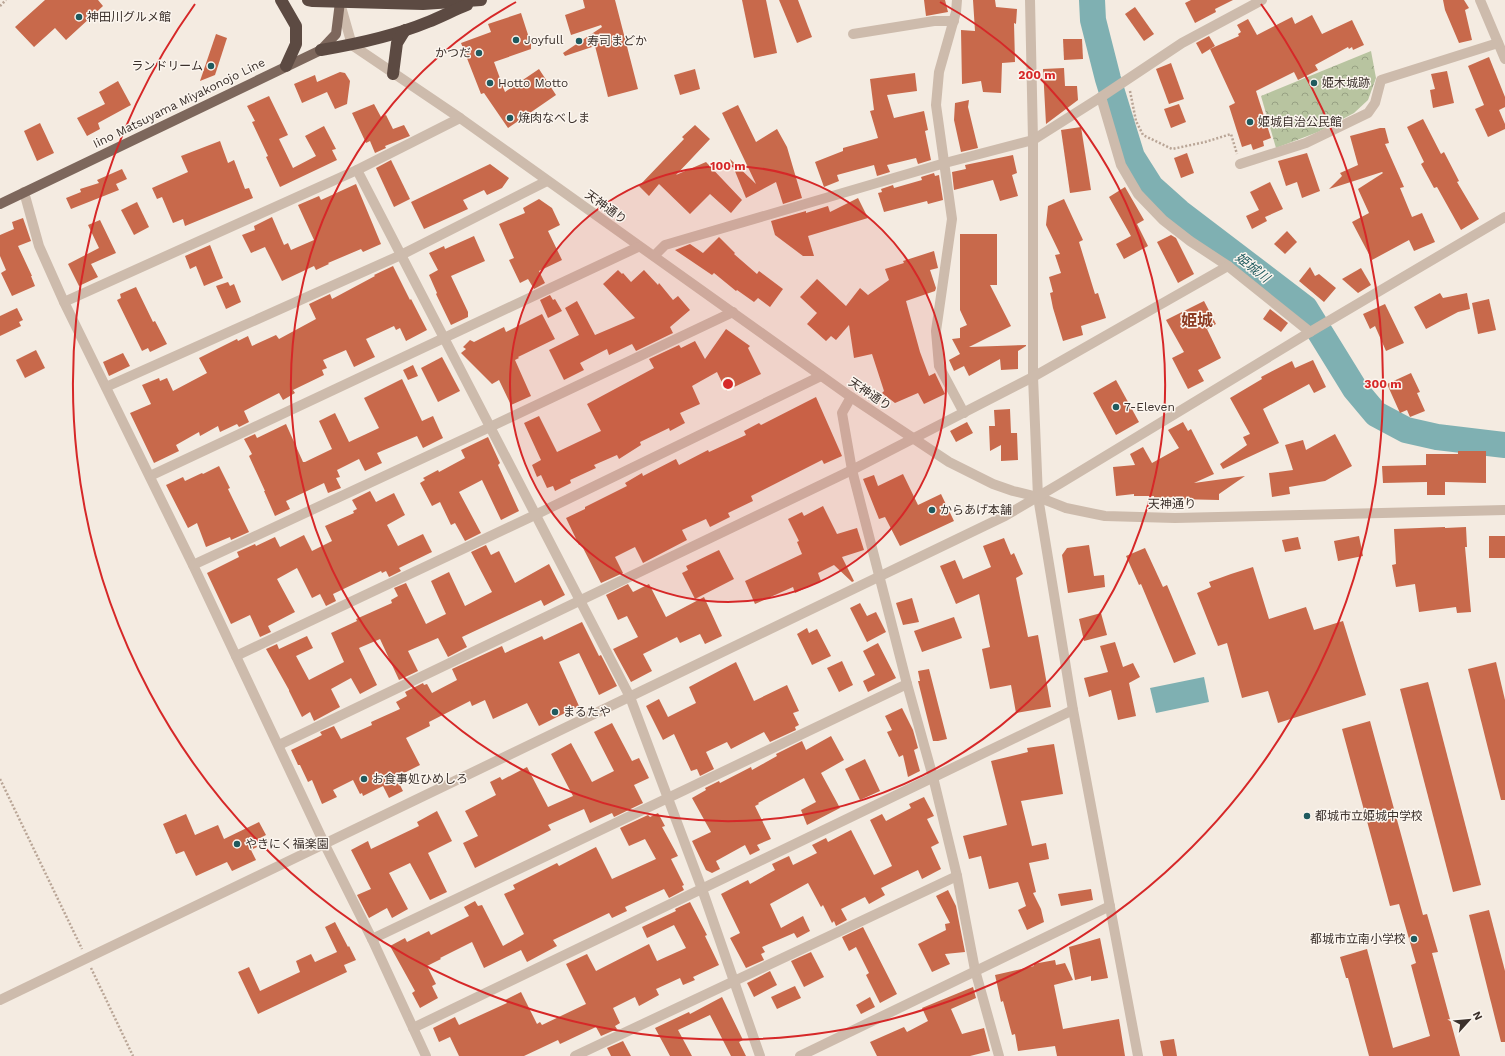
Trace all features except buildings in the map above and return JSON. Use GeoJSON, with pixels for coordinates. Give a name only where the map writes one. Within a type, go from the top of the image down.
{"type":"FeatureCollection","features":[{"type":"Feature","properties":{"kind":"highway"},"geometry":{"type":"LineString","coordinates":[[281,0],[296,26],[296,44],[286,66]]}},
{"type":"Feature","properties":{"kind":"highway"},"geometry":{"type":"LineString","coordinates":[[308,0],[313,2],[423,4],[479,0]]}},
{"type":"Feature","properties":{"kind":"highway"},"geometry":{"type":"LineString","coordinates":[[321,50],[352,44],[405,30],[479,0]]}},
{"type":"Feature","properties":{"kind":"highway"},"geometry":{"type":"LineString","coordinates":[[394,74],[397,43],[405,30]]}},
{"type":"Feature","properties":{"kind":"main road","name":"Iino Matsuyama Miyakonojo Line"},"geometry":{"type":"LineString","coordinates":[[0,204],[321,50],[336,34],[340,2]]}},
{"type":"Feature","properties":{"kind":"street"},"geometry":{"type":"LineString","coordinates":[[957,0],[954,21],[939,72],[936,105],[952,219],[936,331],[939,366],[964,413]]}},
{"type":"Feature","properties":{"kind":"street"},"geometry":{"type":"LineString","coordinates":[[1030,0],[1033,140],[1033,377],[1038,497],[1072,710],[1138,1056]]}},
{"type":"Feature","properties":{"kind":"street"},"geometry":{"type":"LineString","coordinates":[[654,256],[665,245],[945,163],[1033,140],[1102,97],[1182,43],[1262,0]]}},
{"type":"Feature","properties":{"kind":"street"},"geometry":{"type":"LineString","coordinates":[[1480,0],[1505,59]]}},
{"type":"Feature","properties":{"kind":"street"},"geometry":{"type":"LineString","coordinates":[[340,2],[352,44]]}},
{"type":"Feature","properties":{"kind":"street"},"geometry":{"type":"LineString","coordinates":[[853,34],[934,22],[954,21]]}},
{"type":"Feature","properties":{"kind":"street","name":"天神通り"},"geometry":{"type":"LineString","coordinates":[[352,44],[460,118],[638,247],[654,256],[851,397],[949,462],[993,484],[1038,497],[1066,508],[1105,516],[1175,518],[1505,510]]}},
{"type":"Feature","properties":{"kind":"street"},"geometry":{"type":"LineString","coordinates":[[1240,164],[1306,143],[1368,113],[1375,103],[1380,80],[1498,44]]}},
{"type":"Feature","properties":{"kind":"street"},"geometry":{"type":"LineString","coordinates":[[1102,97],[1121,165],[1138,194],[1163,220],[1190,241],[1228,266],[1310,332]]}},
{"type":"Feature","properties":{"kind":"street"},"geometry":{"type":"LineString","coordinates":[[64,302],[357,170],[460,118]]}},
{"type":"Feature","properties":{"kind":"street"},"geometry":{"type":"LineString","coordinates":[[357,170],[630,697],[702,889],[760,1056]]}},
{"type":"Feature","properties":{"kind":"street"},"geometry":{"type":"LineString","coordinates":[[106,387],[401,254],[547,181]]}},
{"type":"Feature","properties":{"kind":"street"},"geometry":{"type":"LineString","coordinates":[[24,192],[39,246],[64,302],[193,565],[325,845],[372,939],[426,1056]]}},
{"type":"Feature","properties":{"kind":"street"},"geometry":{"type":"LineString","coordinates":[[0,1000],[325,845],[1005,516],[1310,332],[1505,217]]}},
{"type":"Feature","properties":{"kind":"street"},"geometry":{"type":"LineString","coordinates":[[150,476],[638,247]]}},
{"type":"Feature","properties":{"kind":"street"},"geometry":{"type":"LineString","coordinates":[[279,745],[852,470],[1033,377],[1228,266]]}},
{"type":"Feature","properties":{"kind":"street"},"geometry":{"type":"LineString","coordinates":[[193,565],[733,312]]}},
{"type":"Feature","properties":{"kind":"street"},"geometry":{"type":"LineString","coordinates":[[236,656],[536,515],[821,376]]}},
{"type":"Feature","properties":{"kind":"street"},"geometry":{"type":"LineString","coordinates":[[851,397],[842,413],[852,470],[907,684],[933,777],[957,876],[975,970],[999,1056]]}},
{"type":"Feature","properties":{"kind":"street"},"geometry":{"type":"LineString","coordinates":[[372,939],[907,684]]}},
{"type":"Feature","properties":{"kind":"street"},"geometry":{"type":"LineString","coordinates":[[413,1028],[1072,710]]}},
{"type":"Feature","properties":{"kind":"street"},"geometry":{"type":"LineString","coordinates":[[575,1056],[957,876]]}},
{"type":"Feature","properties":{"kind":"street"},"geometry":{"type":"LineString","coordinates":[[800,1056],[1110,906]]}},
{"type":"Feature","properties":{"kind":"path"},"geometry":{"type":"LineString","coordinates":[[0,6],[6,0]]}},
{"type":"Feature","properties":{"kind":"path"},"geometry":{"type":"LineString","coordinates":[[1126,80],[1136,121],[1143,135],[1172,149],[1205,142],[1231,134],[1240,164]]}},
{"type":"Feature","properties":{"kind":"path"},"geometry":{"type":"LineString","coordinates":[[0,779],[133,1056]]}},
{"type":"Feature","properties":{"kind":"green space"},"geometry":{"type":"Polygon","coordinates":[[[1371,51],[1376,78],[1368,100],[1354,113],[1318,132],[1276,148],[1261,96],[1371,51]]]}},
{"type":"Feature","properties":{"kind":"water"},"geometry":{"type":"Polygon","coordinates":[[[1204,677],[1209,702],[1156,713],[1150,688],[1204,677]]]}},
{"type":"Feature","properties":{"kind":"waterway","name":"姫城川"},"geometry":{"type":"LineString","coordinates":[[1092,0],[1093,20],[1108,79],[1132,157],[1151,187],[1179,212],[1305,308],[1355,389],[1376,414],[1406,430],[1437,437],[1505,445]]}},
{"type":"Feature","properties":{"kind":"place","name":"神田川グルメ館"},"geometry":{"type":"Point","coordinates":[79,17]}},
{"type":"Feature","properties":{"kind":"place","name":"Joyfull"},"geometry":{"type":"Point","coordinates":[516,40]}},
{"type":"Feature","properties":{"kind":"place","name":"寿司まどか"},"geometry":{"type":"Point","coordinates":[579,41]}},
{"type":"Feature","properties":{"kind":"place","name":"かつだ"},"geometry":{"type":"Point","coordinates":[479,53]}},
{"type":"Feature","properties":{"kind":"place","name":"ランドリーム"},"geometry":{"type":"Point","coordinates":[211,66]}},
{"type":"Feature","properties":{"kind":"place","name":"Hotto Motto"},"geometry":{"type":"Point","coordinates":[490,83]}},
{"type":"Feature","properties":{"kind":"place","name":"姫木城跡"},"geometry":{"type":"Point","coordinates":[1314,83]}},
{"type":"Feature","properties":{"kind":"place","name":"焼肉なべしま"},"geometry":{"type":"Point","coordinates":[510,118]}},
{"type":"Feature","properties":{"kind":"place","name":"姫城自治公民館"},"geometry":{"type":"Point","coordinates":[1250,122]}},
{"type":"Feature","properties":{"kind":"place","name":"7-Eleven"},"geometry":{"type":"Point","coordinates":[1116,407]}},
{"type":"Feature","properties":{"kind":"place","name":"からあげ本舗"},"geometry":{"type":"Point","coordinates":[932,510]}},
{"type":"Feature","properties":{"kind":"place","name":"まるたや"},"geometry":{"type":"Point","coordinates":[555,712]}},
{"type":"Feature","properties":{"kind":"place","name":"お食事処ひめしろ"},"geometry":{"type":"Point","coordinates":[364,779]}},
{"type":"Feature","properties":{"kind":"place","name":"都城市立姫城中学校"},"geometry":{"type":"Point","coordinates":[1307,816]}},
{"type":"Feature","properties":{"kind":"place","name":"やきにく福楽園"},"geometry":{"type":"Point","coordinates":[237,844]}},
{"type":"Feature","properties":{"kind":"place","name":"都城市立南小学校"},"geometry":{"type":"Point","coordinates":[1414,939]}},
{"type":"Feature","properties":{"kind":"district","name":"姫城"},"geometry":{"type":"Point","coordinates":[1197,320]}}]}
